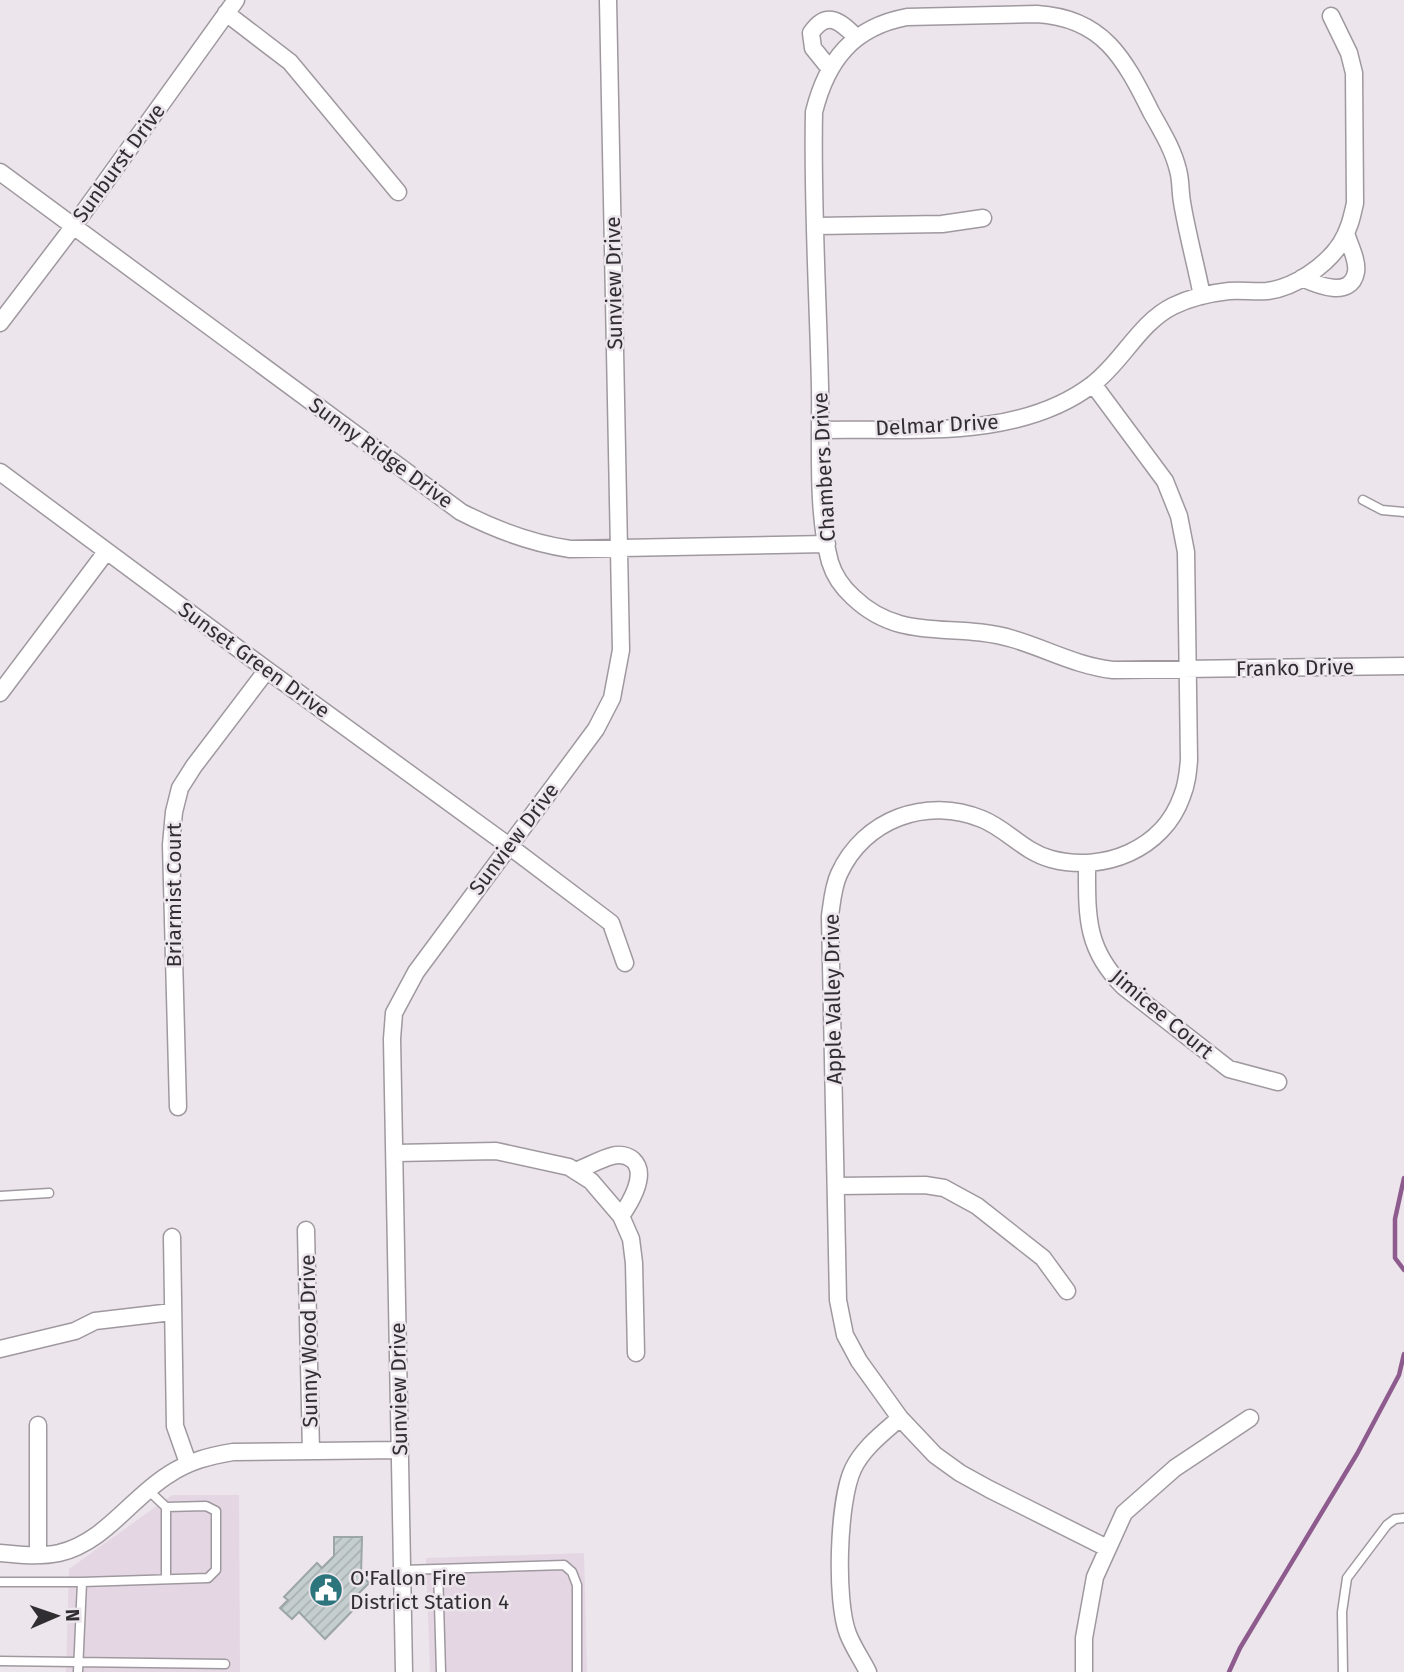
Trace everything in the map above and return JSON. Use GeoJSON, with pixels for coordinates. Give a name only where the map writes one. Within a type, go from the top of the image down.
{"type":"FeatureCollection","features":[{"type":"Feature","properties":{"kind":"street","name":"Sunview Drive"},"geometry":{"type":"LineString","coordinates":[[404,1672],[392,1039],[394,1013],[416,972],[596,730],[612,698],[621,650],[608,0]]}},
{"type":"Feature","properties":{"kind":"street"},"geometry":{"type":"LineString","coordinates":[[231,7],[290,62],[398,192]]}},
{"type":"Feature","properties":{"kind":"street","name":"Sunburst Drive"},"geometry":{"type":"LineString","coordinates":[[0,323],[74,227],[231,7]]}},
{"type":"Feature","properties":{"kind":"street","name":"Chambers Drive"},"geometry":{"type":"LineString","coordinates":[[1186,670],[1094,668],[1011,638],[960,629],[901,626],[868,610],[851,596],[839,581],[830,562],[824,515],[814,112],[830,69],[856,37],[890,20],[907,17],[1037,13],[1057,15],[1098,34],[1117,52],[1132,74],[1172,151],[1202,296]]}},
{"type":"Feature","properties":{"kind":"street","name":"Delmar Drive"},"geometry":{"type":"LineString","coordinates":[[821,430],[991,425],[1052,409],[1093,384],[1116,363],[1146,326],[1172,306],[1229,291],[1267,291],[1302,278],[1340,244],[1351,223],[1355,203],[1353,73],[1349,53],[1331,16]]}},
{"type":"Feature","properties":{"kind":"street"},"geometry":{"type":"LineString","coordinates":[[830,69],[813,48],[811,33],[816,26],[831,20],[841,21],[856,37]]}},
{"type":"Feature","properties":{"kind":"street","name":"Sunny Ridge Drive"},"geometry":{"type":"LineString","coordinates":[[0,172],[461,512],[495,530],[546,545],[570,548],[827,544]]}},
{"type":"Feature","properties":{"kind":"street"},"geometry":{"type":"LineString","coordinates":[[817,226],[943,224],[983,218]]}},
{"type":"Feature","properties":{"kind":"street"},"geometry":{"type":"LineString","coordinates":[[1302,278],[1320,287],[1342,288],[1351,282],[1356,272],[1346,233]]}},
{"type":"Feature","properties":{"kind":"street","name":"Apple Valley Drive"},"geometry":{"type":"LineString","coordinates":[[1093,384],[1165,481],[1179,516],[1186,552],[1189,760],[1187,782],[1175,813],[1166,825],[1138,849],[1121,857],[1087,864],[1035,854],[985,820],[964,813],[945,810],[916,811],[877,828],[856,847],[837,877],[831,916],[838,1300],[845,1335],[859,1361],[900,1418],[935,1455],[960,1473],[1107,1548]]}},
{"type":"Feature","properties":{"kind":"street","name":"Sunset Green Drive"},"geometry":{"type":"LineString","coordinates":[[0,472],[611,923],[625,963]]}},
{"type":"Feature","properties":{"kind":"street"},"geometry":{"type":"LineString","coordinates":[[0,693],[106,552]]}},
{"type":"Feature","properties":{"kind":"street","name":"Franko Drive"},"geometry":{"type":"LineString","coordinates":[[1186,670],[1404,666]]}},
{"type":"Feature","properties":{"kind":"street","name":"Briarmist Court"},"geometry":{"type":"LineString","coordinates":[[177,1107],[172,845],[174,812],[180,788],[194,766],[267,670]]}},
{"type":"Feature","properties":{"kind":"street","name":"Jimicee Court"},"geometry":{"type":"LineString","coordinates":[[1087,864],[1087,912],[1091,934],[1099,956],[1110,973],[1124,987],[1229,1069],[1278,1082]]}},
{"type":"Feature","properties":{"kind":"street"},"geometry":{"type":"LineString","coordinates":[[396,1153],[496,1151],[541,1159],[575,1171],[591,1181],[621,1216],[631,1239],[636,1353]]}},
{"type":"Feature","properties":{"kind":"street"},"geometry":{"type":"LineString","coordinates":[[575,1171],[611,1156],[625,1155],[635,1161],[638,1168],[637,1183],[633,1197],[621,1216]]}},
{"type":"Feature","properties":{"kind":"street"},"geometry":{"type":"LineString","coordinates":[[836,1186],[925,1185],[944,1188],[977,1206],[1043,1258],[1067,1291]]}},
{"type":"Feature","properties":{"kind":"street","name":"Sunny Wood Drive"},"geometry":{"type":"LineString","coordinates":[[306,1230],[311,1451]]}},
{"type":"Feature","properties":{"kind":"street"},"geometry":{"type":"LineString","coordinates":[[172,1237],[175,1426],[188,1463]]}},
{"type":"Feature","properties":{"kind":"street"},"geometry":{"type":"LineString","coordinates":[[0,1349],[53,1338],[95,1321],[172,1312]]}},
{"type":"Feature","properties":{"kind":"street"},"geometry":{"type":"LineString","coordinates":[[868,1672],[848,1634],[842,1606],[840,1538],[844,1492],[853,1468],[867,1448],[900,1418]]}},
{"type":"Feature","properties":{"kind":"street"},"geometry":{"type":"LineString","coordinates":[[1084,1672],[1084,1638],[1095,1577],[1124,1513],[1175,1468],[1250,1418]]}},
{"type":"Feature","properties":{"kind":"street"},"geometry":{"type":"LineString","coordinates":[[38,1425],[38,1555]]}},
{"type":"Feature","properties":{"kind":"street"},"geometry":{"type":"LineString","coordinates":[[0,1553],[38,1555],[60,1552],[86,1542],[111,1525],[166,1476],[207,1456],[233,1452],[400,1450]]}},
{"type":"Feature","properties":{"kind":"lane"},"geometry":{"type":"LineString","coordinates":[[1363,500],[1382,510],[1404,512]]}},
{"type":"Feature","properties":{"kind":"lane"},"geometry":{"type":"LineString","coordinates":[[0,1196],[49,1193]]}},
{"type":"Feature","properties":{"kind":"lane"},"geometry":{"type":"LineString","coordinates":[[0,1583],[208,1578],[216,1570],[216,1511],[206,1506],[166,1507],[148,1490]]}},
{"type":"Feature","properties":{"kind":"lane"},"geometry":{"type":"LineString","coordinates":[[166,1507],[166,1579]]}},
{"type":"Feature","properties":{"kind":"lane"},"geometry":{"type":"LineString","coordinates":[[1343,1672],[1342,1612],[1347,1578],[1387,1525],[1395,1519],[1404,1518]]}},
{"type":"Feature","properties":{"kind":"lane"},"geometry":{"type":"LineString","coordinates":[[403,1570],[564,1565],[572,1572],[577,1585],[577,1672]]}},
{"type":"Feature","properties":{"kind":"lane"},"geometry":{"type":"LineString","coordinates":[[438,1569],[441,1672]]}},
{"type":"Feature","properties":{"kind":"lane"},"geometry":{"type":"LineString","coordinates":[[79,1667],[82,1582]]}},
{"type":"Feature","properties":{"kind":"lane"},"geometry":{"type":"LineString","coordinates":[[0,1661],[79,1667],[225,1664]]}},
{"type":"Feature","properties":{"kind":"shaded area"},"geometry":{"type":"Polygon","coordinates":[[[172,1495],[239,1495],[240,1672],[66,1672],[69,1569],[172,1495]]]}},
{"type":"Feature","properties":{"kind":"shaded area"},"geometry":{"type":"Polygon","coordinates":[[[584,1553],[587,1672],[430,1672],[426,1558],[584,1553]]]}},
{"type":"Feature","properties":{"kind":"building","name":"O'Fallon Fire District Station 4"},"geometry":{"type":"Polygon","coordinates":[[[334,1537],[362,1537],[361,1575],[369,1583],[351,1601],[357,1606],[325,1639],[299,1612],[292,1619],[280,1608],[288,1600],[284,1597],[317,1563],[322,1568],[334,1556],[334,1537]]]}},
{"type":"Feature","properties":{"kind":"waterway"},"geometry":{"type":"LineString","coordinates":[[1404,1178],[1395,1219],[1395,1258],[1404,1270]]}},
{"type":"Feature","properties":{"kind":"waterway"},"geometry":{"type":"LineString","coordinates":[[1229,1672],[1240,1648],[1357,1454],[1399,1375],[1404,1354]]}},
{"type":"Feature","properties":{"kind":"place","name":"O'Fallon Fire District Station 4"},"geometry":{"type":"Point","coordinates":[326,1590]}}]}
